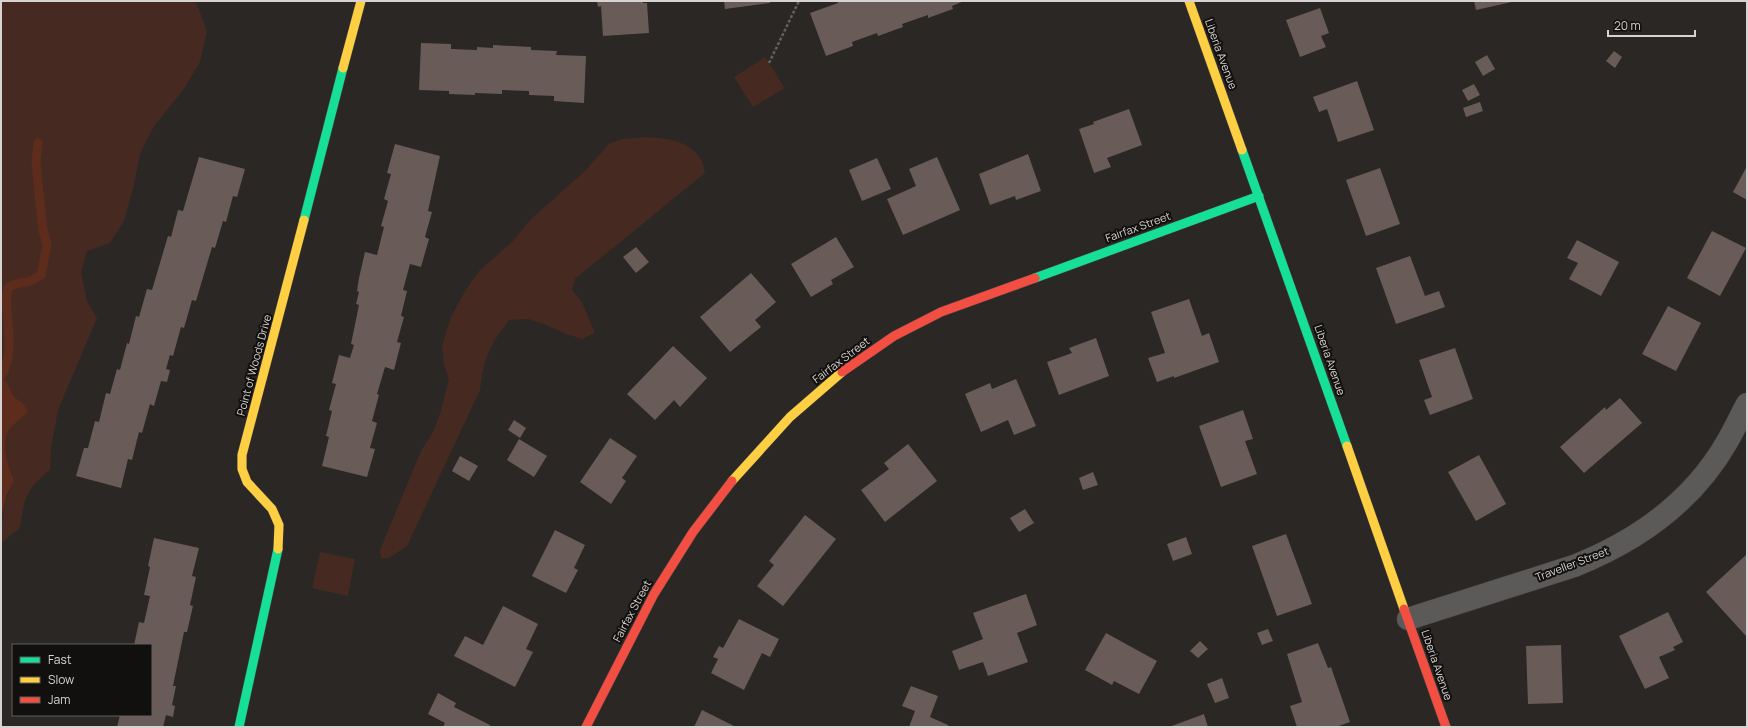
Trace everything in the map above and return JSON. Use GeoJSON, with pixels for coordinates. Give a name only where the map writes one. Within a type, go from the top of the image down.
{"type":"FeatureCollection","features":[{"type":"Feature","properties":{"kind":"street","name":"Point of Woods Drive"},"geometry":{"type":"LineString","coordinates":[[239,727],[279,537],[279,525],[272,509],[247,482],[242,469],[242,455],[360,1]]}},
{"type":"Feature","properties":{"kind":"street","name":"Liberia Avenue"},"geometry":{"type":"LineString","coordinates":[[1189,1],[1446,727]]}},
{"type":"Feature","properties":{"kind":"street","name":"Fairfax Street"},"geometry":{"type":"LineString","coordinates":[[586,727],[654,594],[693,532],[738,475],[790,417],[838,376],[894,336],[941,312],[1259,196]]}},
{"type":"Feature","properties":{"kind":"street","name":"Traveller Street"},"geometry":{"type":"LineString","coordinates":[[1408,619],[1574,566],[1599,556],[1636,536],[1664,515],[1696,485],[1727,443],[1747,404]]}},
{"type":"Feature","properties":{"kind":"path"},"geometry":{"type":"LineString","coordinates":[[769,63],[800,1]]}},
{"type":"Feature","properties":{"kind":"shaded area"},"geometry":{"type":"Polygon","coordinates":[[[1,1],[189,1],[197,4],[207,31],[200,62],[184,89],[154,126],[140,154],[133,189],[124,221],[110,243],[87,251],[81,273],[87,301],[97,318],[58,410],[51,448],[50,470],[31,489],[23,509],[20,528],[1,543],[4,511],[14,480],[6,456],[5,449],[7,436],[9,430],[27,412],[23,403],[13,396],[7,382],[1,378],[1,1]]]}},
{"type":"Feature","properties":{"kind":"shaded area"},"geometry":{"type":"Polygon","coordinates":[[[765,57],[785,88],[753,107],[734,77],[765,57]]]}},
{"type":"Feature","properties":{"kind":"shaded area"},"geometry":{"type":"Polygon","coordinates":[[[643,137],[666,139],[682,143],[695,152],[701,160],[705,173],[575,279],[572,290],[582,302],[595,333],[582,339],[528,319],[509,320],[488,353],[483,369],[480,390],[407,546],[389,558],[381,558],[380,550],[421,451],[433,432],[440,414],[449,379],[444,365],[442,346],[451,317],[464,293],[479,271],[511,243],[530,220],[585,171],[609,144],[622,139],[643,137]]]}},
{"type":"Feature","properties":{"kind":"shaded area"},"geometry":{"type":"Polygon","coordinates":[[[1,378],[7,382],[13,396],[23,403],[28,412],[15,423],[9,430],[7,436],[5,449],[6,456],[14,480],[7,495],[1,519],[1,378]]]}},
{"type":"Feature","properties":{"kind":"shaded area"},"geometry":{"type":"Polygon","coordinates":[[[320,552],[355,559],[348,596],[312,588],[320,552]]]}},
{"type":"Feature","properties":{"kind":"building"},"geometry":{"type":"Polygon","coordinates":[[[597,1],[643,1],[643,3],[647,3],[649,33],[603,36],[601,6],[598,7],[597,1]]]}},
{"type":"Feature","properties":{"kind":"building"},"geometry":{"type":"Polygon","coordinates":[[[724,1],[770,1],[770,3],[725,9],[724,1]]]}},
{"type":"Feature","properties":{"kind":"building"},"geometry":{"type":"Polygon","coordinates":[[[837,1],[964,1],[952,6],[953,9],[928,18],[928,15],[902,24],[903,27],[878,36],[877,33],[852,42],[853,46],[826,56],[810,13],[838,3],[837,1]]]}},
{"type":"Feature","properties":{"kind":"building"},"geometry":{"type":"Polygon","coordinates":[[[1474,1],[1512,1],[1512,2],[1476,10],[1474,1]]]}},
{"type":"Feature","properties":{"kind":"building"},"geometry":{"type":"Polygon","coordinates":[[[1320,8],[1329,33],[1321,36],[1326,47],[1300,57],[1286,20],[1320,8]]]}},
{"type":"Feature","properties":{"kind":"building"},"geometry":{"type":"Polygon","coordinates":[[[421,43],[451,44],[451,49],[477,50],[477,47],[493,48],[493,45],[531,47],[531,50],[557,51],[556,55],[586,56],[584,103],[554,101],[554,96],[529,95],[529,91],[502,90],[502,94],[475,93],[475,95],[449,94],[449,91],[419,90],[421,43]]]}},
{"type":"Feature","properties":{"kind":"building"},"geometry":{"type":"Polygon","coordinates":[[[1614,51],[1622,57],[1615,68],[1606,61],[1614,51]]]}},
{"type":"Feature","properties":{"kind":"building"},"geometry":{"type":"Polygon","coordinates":[[[1487,55],[1495,69],[1483,76],[1475,62],[1487,55]]]}},
{"type":"Feature","properties":{"kind":"building"},"geometry":{"type":"Polygon","coordinates":[[[1357,81],[1374,130],[1338,142],[1327,109],[1319,112],[1313,97],[1357,81]]]}},
{"type":"Feature","properties":{"kind":"building"},"geometry":{"type":"Polygon","coordinates":[[[1474,84],[1480,95],[1468,101],[1462,90],[1474,84]]]}},
{"type":"Feature","properties":{"kind":"building"},"geometry":{"type":"Polygon","coordinates":[[[1480,102],[1483,111],[1466,117],[1463,108],[1480,102]]]}},
{"type":"Feature","properties":{"kind":"building"},"geometry":{"type":"Polygon","coordinates":[[[1129,109],[1142,145],[1107,158],[1111,167],[1094,173],[1079,129],[1094,124],[1093,122],[1129,109]]]}},
{"type":"Feature","properties":{"kind":"building"},"geometry":{"type":"Polygon","coordinates":[[[395,144],[440,156],[428,211],[432,212],[425,237],[429,239],[421,267],[410,264],[403,290],[407,291],[401,316],[404,317],[397,342],[401,343],[394,370],[385,367],[377,394],[379,395],[372,421],[377,423],[370,448],[375,449],[367,477],[322,466],[329,437],[326,436],[332,411],[329,410],[336,384],[332,383],[339,355],[350,358],[354,345],[351,344],[359,305],[356,304],[359,292],[357,291],[359,278],[365,252],[377,255],[384,227],[381,226],[388,201],[384,199],[391,174],[387,173],[395,144]]]}},
{"type":"Feature","properties":{"kind":"building"},"geometry":{"type":"Polygon","coordinates":[[[1028,154],[1041,191],[1016,200],[1015,196],[990,205],[979,174],[1028,154]]]}},
{"type":"Feature","properties":{"kind":"building"},"geometry":{"type":"Polygon","coordinates":[[[199,157],[245,169],[237,197],[233,196],[226,222],[223,221],[215,248],[212,247],[196,301],[192,300],[184,328],[181,327],[173,356],[170,355],[166,369],[170,370],[167,382],[161,381],[154,406],[150,404],[142,433],[139,432],[132,460],[128,459],[121,488],[76,476],[84,448],[88,448],[95,421],[99,422],[106,393],[110,394],[117,369],[120,370],[127,343],[129,344],[136,316],[139,317],[147,289],[152,290],[168,236],[171,237],[178,210],[183,211],[199,157]]]}},
{"type":"Feature","properties":{"kind":"building"},"geometry":{"type":"Polygon","coordinates":[[[937,157],[960,210],[903,235],[887,199],[916,186],[909,169],[937,157]]]}},
{"type":"Feature","properties":{"kind":"building"},"geometry":{"type":"Polygon","coordinates":[[[877,158],[891,189],[862,201],[849,170],[877,158]]]}},
{"type":"Feature","properties":{"kind":"building"},"geometry":{"type":"Polygon","coordinates":[[[1747,166],[1747,200],[1733,192],[1747,166]]]}},
{"type":"Feature","properties":{"kind":"building"},"geometry":{"type":"Polygon","coordinates":[[[1380,168],[1400,224],[1366,236],[1346,180],[1380,168]]]}},
{"type":"Feature","properties":{"kind":"building"},"geometry":{"type":"Polygon","coordinates":[[[1712,231],[1746,248],[1720,296],[1687,278],[1712,231]]]}},
{"type":"Feature","properties":{"kind":"building"},"geometry":{"type":"Polygon","coordinates":[[[836,237],[854,267],[831,280],[833,284],[811,297],[791,264],[836,237]]]}},
{"type":"Feature","properties":{"kind":"building"},"geometry":{"type":"Polygon","coordinates":[[[1577,240],[1619,262],[1601,296],[1569,279],[1578,263],[1567,258],[1577,240]]]}},
{"type":"Feature","properties":{"kind":"building"},"geometry":{"type":"Polygon","coordinates":[[[636,247],[649,262],[636,273],[623,257],[636,247]]]}},
{"type":"Feature","properties":{"kind":"building"},"geometry":{"type":"Polygon","coordinates":[[[1410,256],[1425,296],[1439,291],[1445,307],[1396,324],[1376,268],[1410,256]]]}},
{"type":"Feature","properties":{"kind":"building"},"geometry":{"type":"Polygon","coordinates":[[[751,273],[776,302],[755,320],[761,327],[730,352],[700,317],[751,273]]]}},
{"type":"Feature","properties":{"kind":"building"},"geometry":{"type":"Polygon","coordinates":[[[1189,299],[1202,336],[1209,333],[1219,362],[1174,378],[1174,376],[1157,382],[1148,358],[1165,353],[1151,312],[1189,299]]]}},
{"type":"Feature","properties":{"kind":"building"},"geometry":{"type":"Polygon","coordinates":[[[1668,306],[1701,323],[1676,371],[1642,354],[1668,306]]]}},
{"type":"Feature","properties":{"kind":"building"},"geometry":{"type":"Polygon","coordinates":[[[1096,338],[1109,376],[1059,395],[1047,362],[1072,353],[1069,348],[1096,338]]]}},
{"type":"Feature","properties":{"kind":"building"},"geometry":{"type":"Polygon","coordinates":[[[673,346],[707,378],[680,407],[674,400],[655,420],[627,394],[673,346]]]}},
{"type":"Feature","properties":{"kind":"building"},"geometry":{"type":"Polygon","coordinates":[[[1455,348],[1473,399],[1430,415],[1424,400],[1432,397],[1419,360],[1455,348]]]}},
{"type":"Feature","properties":{"kind":"building"},"geometry":{"type":"Polygon","coordinates":[[[1016,379],[1036,426],[1014,435],[1008,420],[981,432],[965,394],[990,383],[992,389],[1016,379]]]}},
{"type":"Feature","properties":{"kind":"building"},"geometry":{"type":"Polygon","coordinates":[[[1620,398],[1642,423],[1584,473],[1560,447],[1605,407],[1606,410],[1620,398]]]}},
{"type":"Feature","properties":{"kind":"building"},"geometry":{"type":"Polygon","coordinates":[[[1243,410],[1253,439],[1245,441],[1257,474],[1221,487],[1199,426],[1243,410]]]}},
{"type":"Feature","properties":{"kind":"building"},"geometry":{"type":"Polygon","coordinates":[[[514,420],[526,428],[520,438],[508,430],[514,420]]]}},
{"type":"Feature","properties":{"kind":"building"},"geometry":{"type":"Polygon","coordinates":[[[610,438],[637,456],[622,478],[626,481],[611,504],[580,482],[610,438]]]}},
{"type":"Feature","properties":{"kind":"building"},"geometry":{"type":"Polygon","coordinates":[[[519,439],[547,456],[534,477],[507,460],[519,439]]]}},
{"type":"Feature","properties":{"kind":"building"},"geometry":{"type":"Polygon","coordinates":[[[908,444],[937,481],[885,522],[861,490],[889,469],[884,463],[908,444]]]}},
{"type":"Feature","properties":{"kind":"building"},"geometry":{"type":"Polygon","coordinates":[[[1479,455],[1506,504],[1476,521],[1448,472],[1479,455]]]}},
{"type":"Feature","properties":{"kind":"building"},"geometry":{"type":"Polygon","coordinates":[[[460,456],[478,466],[469,481],[452,471],[460,456]]]}},
{"type":"Feature","properties":{"kind":"building"},"geometry":{"type":"Polygon","coordinates":[[[1093,472],[1098,485],[1083,490],[1079,478],[1093,472]]]}},
{"type":"Feature","properties":{"kind":"building"},"geometry":{"type":"Polygon","coordinates":[[[1025,509],[1034,523],[1019,532],[1010,518],[1025,509]]]}},
{"type":"Feature","properties":{"kind":"building"},"geometry":{"type":"Polygon","coordinates":[[[805,515],[836,539],[783,606],[757,586],[774,565],[769,561],[805,515]]]}},
{"type":"Feature","properties":{"kind":"building"},"geometry":{"type":"Polygon","coordinates":[[[555,530],[585,545],[574,568],[578,570],[566,593],[532,576],[555,530]]]}},
{"type":"Feature","properties":{"kind":"building"},"geometry":{"type":"Polygon","coordinates":[[[1286,534],[1312,604],[1277,616],[1252,546],[1286,534]]]}},
{"type":"Feature","properties":{"kind":"building"},"geometry":{"type":"Polygon","coordinates":[[[1186,537],[1192,554],[1173,561],[1167,544],[1186,537]]]}},
{"type":"Feature","properties":{"kind":"building"},"geometry":{"type":"Polygon","coordinates":[[[154,538],[199,548],[192,576],[196,577],[190,605],[193,606],[187,632],[184,632],[173,686],[176,686],[172,705],[175,706],[173,717],[166,715],[163,727],[117,727],[120,716],[152,716],[152,644],[134,644],[139,622],[144,623],[150,596],[144,595],[150,567],[148,566],[154,538]]]}},
{"type":"Feature","properties":{"kind":"building"},"geometry":{"type":"Polygon","coordinates":[[[1747,554],[1747,634],[1746,636],[1706,592],[1747,554]]]}},
{"type":"Feature","properties":{"kind":"building"},"geometry":{"type":"Polygon","coordinates":[[[1026,594],[1037,625],[1017,633],[1028,662],[988,676],[983,662],[959,670],[952,651],[983,639],[973,613],[1026,594]]]}},
{"type":"Feature","properties":{"kind":"building"},"geometry":{"type":"Polygon","coordinates":[[[503,606],[538,624],[526,649],[533,652],[515,687],[454,656],[465,636],[483,645],[503,606]]]}},
{"type":"Feature","properties":{"kind":"building"},"geometry":{"type":"Polygon","coordinates":[[[1668,612],[1683,642],[1673,647],[1675,650],[1659,657],[1669,678],[1645,689],[1619,636],[1668,612]]]}},
{"type":"Feature","properties":{"kind":"building"},"geometry":{"type":"Polygon","coordinates":[[[739,619],[779,639],[770,657],[762,653],[744,690],[711,673],[718,659],[713,657],[719,646],[723,648],[739,619]]]}},
{"type":"Feature","properties":{"kind":"building"},"geometry":{"type":"Polygon","coordinates":[[[1268,629],[1273,641],[1262,645],[1257,633],[1268,629]]]}},
{"type":"Feature","properties":{"kind":"building"},"geometry":{"type":"Polygon","coordinates":[[[1106,633],[1157,661],[1139,694],[1114,681],[1112,685],[1085,670],[1106,633]]]}},
{"type":"Feature","properties":{"kind":"building"},"geometry":{"type":"Polygon","coordinates":[[[1200,641],[1208,649],[1198,658],[1190,651],[1200,641]]]}},
{"type":"Feature","properties":{"kind":"building"},"geometry":{"type":"Polygon","coordinates":[[[1318,643],[1328,668],[1331,667],[1350,722],[1336,727],[1297,727],[1290,706],[1302,702],[1287,654],[1318,643]]]}},
{"type":"Feature","properties":{"kind":"building"},"geometry":{"type":"Polygon","coordinates":[[[1561,645],[1563,703],[1528,704],[1526,646],[1561,645]]]}},
{"type":"Feature","properties":{"kind":"building"},"geometry":{"type":"Polygon","coordinates":[[[1222,678],[1229,698],[1215,703],[1207,684],[1222,678]]]}},
{"type":"Feature","properties":{"kind":"building"},"geometry":{"type":"Polygon","coordinates":[[[911,686],[938,696],[930,717],[948,725],[948,727],[909,727],[915,711],[902,706],[911,686]]]}},
{"type":"Feature","properties":{"kind":"building"},"geometry":{"type":"Polygon","coordinates":[[[438,693],[456,703],[454,707],[490,725],[489,727],[443,727],[445,723],[428,714],[438,693]]]}},
{"type":"Feature","properties":{"kind":"building"},"geometry":{"type":"Polygon","coordinates":[[[702,710],[736,727],[694,727],[702,710]]]}},
{"type":"Feature","properties":{"kind":"building"},"geometry":{"type":"Polygon","coordinates":[[[1204,714],[1208,727],[1169,727],[1204,714]]]}},
{"type":"Feature","properties":{"kind":"waterway"},"geometry":{"type":"LineString","coordinates":[[1,376],[9,353],[6,303],[9,287],[33,280],[41,275],[47,245],[43,230],[36,162],[38,143]]}},
{"type":"Feature","properties":{"kind":"traffic: fast"},"geometry":{"type":"LineString","coordinates":[[304,220],[343,68]]}},
{"type":"Feature","properties":{"kind":"traffic: fast"},"geometry":{"type":"LineString","coordinates":[[1242,150],[1347,446]]}},
{"type":"Feature","properties":{"kind":"traffic: fast"},"geometry":{"type":"LineString","coordinates":[[1035,278],[1259,196]]}},
{"type":"Feature","properties":{"kind":"traffic: fast"},"geometry":{"type":"LineString","coordinates":[[239,727],[278,549]]}},
{"type":"Feature","properties":{"kind":"traffic: slow"},"geometry":{"type":"LineString","coordinates":[[343,68],[361,1]]}},
{"type":"Feature","properties":{"kind":"traffic: slow"},"geometry":{"type":"LineString","coordinates":[[1189,1],[1242,150]]}},
{"type":"Feature","properties":{"kind":"traffic: slow"},"geometry":{"type":"LineString","coordinates":[[278,549],[279,525],[272,509],[247,482],[242,469],[242,455],[304,220]]}},
{"type":"Feature","properties":{"kind":"traffic: slow"},"geometry":{"type":"LineString","coordinates":[[732,481],[790,417],[842,372]]}},
{"type":"Feature","properties":{"kind":"traffic: slow"},"geometry":{"type":"LineString","coordinates":[[1347,446],[1404,609]]}},
{"type":"Feature","properties":{"kind":"traffic: jam"},"geometry":{"type":"LineString","coordinates":[[842,372],[894,336],[941,312],[1035,278]]}},
{"type":"Feature","properties":{"kind":"traffic: jam"},"geometry":{"type":"LineString","coordinates":[[586,727],[654,594],[693,532],[732,481]]}},
{"type":"Feature","properties":{"kind":"traffic: jam"},"geometry":{"type":"LineString","coordinates":[[1404,609],[1446,727]]}}]}
